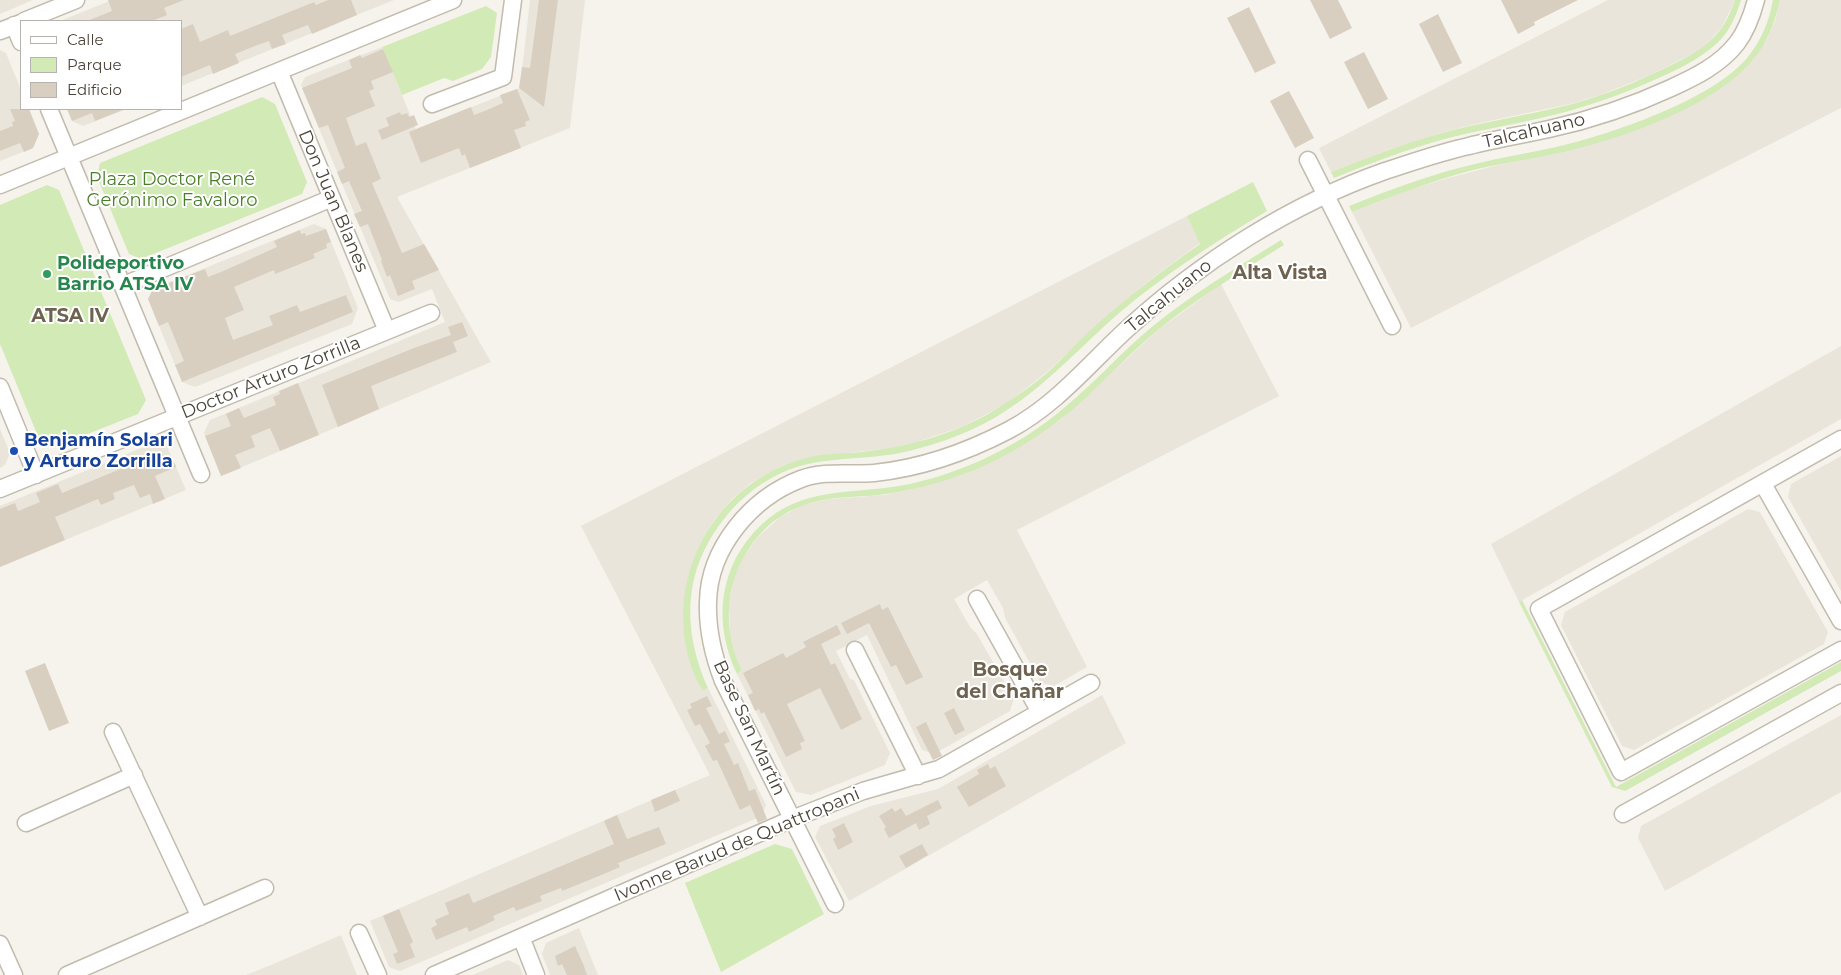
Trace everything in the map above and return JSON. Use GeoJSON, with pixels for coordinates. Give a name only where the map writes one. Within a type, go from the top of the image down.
{"type":"FeatureCollection","features":[{"type":"Feature","properties":{"kind":"street"},"geometry":{"type":"LineString","coordinates":[[27,20],[76,0]]}},
{"type":"Feature","properties":{"kind":"street"},"geometry":{"type":"LineString","coordinates":[[182,110],[453,0]]}},
{"type":"Feature","properties":{"kind":"street"},"geometry":{"type":"LineString","coordinates":[[432,104],[503,76],[514,0]]}},
{"type":"Feature","properties":{"kind":"street","name":"Talcahuano"},"geometry":{"type":"LineString","coordinates":[[714,570],[722,548],[737,526],[770,495],[802,478],[824,474],[870,473],[921,465],[952,456],[1011,430],[1038,412],[1077,378],[1127,329],[1175,287],[1247,238],[1326,195],[1384,172],[1458,149],[1550,129],[1609,112],[1640,102],[1684,82],[1706,71],[1736,44],[1746,30],[1756,0]]}},
{"type":"Feature","properties":{"kind":"street"},"geometry":{"type":"LineString","coordinates":[[15,25],[20,39]]}},
{"type":"Feature","properties":{"kind":"street","name":"Don Juan Blanes"},"geometry":{"type":"LineString","coordinates":[[279,70],[387,331]]}},
{"type":"Feature","properties":{"kind":"street"},"geometry":{"type":"LineString","coordinates":[[49,110],[124,285],[201,474]]}},
{"type":"Feature","properties":{"kind":"street"},"geometry":{"type":"LineString","coordinates":[[0,185],[182,110]]}},
{"type":"Feature","properties":{"kind":"street"},"geometry":{"type":"LineString","coordinates":[[1308,160],[1392,326]]}},
{"type":"Feature","properties":{"kind":"street"},"geometry":{"type":"LineString","coordinates":[[124,285],[332,198]]}},
{"type":"Feature","properties":{"kind":"street","name":"Doctor Arturo Zorrilla"},"geometry":{"type":"LineString","coordinates":[[0,489],[431,313]]}},
{"type":"Feature","properties":{"kind":"street"},"geometry":{"type":"LineString","coordinates":[[0,388],[36,475]]}},
{"type":"Feature","properties":{"kind":"street"},"geometry":{"type":"LineString","coordinates":[[1841,439],[1539,609],[1621,772],[1841,650]]}},
{"type":"Feature","properties":{"kind":"street"},"geometry":{"type":"LineString","coordinates":[[1763,484],[1841,621]]}},
{"type":"Feature","properties":{"kind":"street","name":"Base San Martín"},"geometry":{"type":"LineString","coordinates":[[714,570],[708,598],[714,658],[723,681],[835,904]]}},
{"type":"Feature","properties":{"kind":"street"},"geometry":{"type":"LineString","coordinates":[[977,599],[1040,712]]}},
{"type":"Feature","properties":{"kind":"street"},"geometry":{"type":"LineString","coordinates":[[855,650],[918,776]]}},
{"type":"Feature","properties":{"kind":"street","name":"Ivonne Barud de Quattropani"},"geometry":{"type":"LineString","coordinates":[[434,975],[792,819],[864,791],[939,769],[1091,683]]}},
{"type":"Feature","properties":{"kind":"street"},"geometry":{"type":"LineString","coordinates":[[1623,814],[1841,693]]}},
{"type":"Feature","properties":{"kind":"street"},"geometry":{"type":"LineString","coordinates":[[113,732],[200,917]]}},
{"type":"Feature","properties":{"kind":"street"},"geometry":{"type":"LineString","coordinates":[[26,823],[134,775]]}},
{"type":"Feature","properties":{"kind":"street"},"geometry":{"type":"LineString","coordinates":[[67,975],[265,888]]}},
{"type":"Feature","properties":{"kind":"street"},"geometry":{"type":"LineString","coordinates":[[360,933],[378,975]]}},
{"type":"Feature","properties":{"kind":"street"},"geometry":{"type":"LineString","coordinates":[[521,938],[536,975]]}},
{"type":"Feature","properties":{"kind":"street"},"geometry":{"type":"LineString","coordinates":[[0,944],[14,975]]}},
{"type":"Feature","properties":{"kind":"shaded area"},"geometry":{"type":"Polygon","coordinates":[[[0,0],[33,0],[0,14],[0,0]]]}},
{"type":"Feature","properties":{"kind":"shaded area"},"geometry":{"type":"Polygon","coordinates":[[[112,0],[394,0],[182,86],[182,20],[62,20],[112,0]]]}},
{"type":"Feature","properties":{"kind":"shaded area"},"geometry":{"type":"Polygon","coordinates":[[[530,0],[585,0],[570,128],[397,197],[491,362],[221,476],[204,433],[210,420],[445,322],[432,289],[399,302],[390,299],[301,85],[305,77],[382,47],[416,129],[520,88],[530,0]]]}},
{"type":"Feature","properties":{"kind":"shaded area"},"geometry":{"type":"Polygon","coordinates":[[[1608,0],[1735,0],[1722,27],[1705,46],[1648,76],[1574,103],[1437,134],[1331,172],[1319,148],[1608,0]]]}},
{"type":"Feature","properties":{"kind":"shaded area"},"geometry":{"type":"Polygon","coordinates":[[[1780,0],[1841,0],[1841,108],[1411,328],[1352,212],[1409,190],[1448,178],[1502,164],[1558,153],[1638,129],[1688,107],[1712,94],[1753,60],[1767,39],[1775,21],[1780,0]]]}},
{"type":"Feature","properties":{"kind":"shaded area"},"geometry":{"type":"Polygon","coordinates":[[[0,50],[6,53],[20,88],[20,110],[29,110],[39,134],[33,148],[0,161],[0,50]]]}},
{"type":"Feature","properties":{"kind":"shaded area"},"geometry":{"type":"Polygon","coordinates":[[[67,110],[124,110],[83,126],[72,121],[67,110]]]}},
{"type":"Feature","properties":{"kind":"shaded area"},"geometry":{"type":"Polygon","coordinates":[[[1187,216],[1200,243],[1120,305],[1047,372],[1007,403],[964,426],[917,442],[890,448],[806,458],[782,466],[751,483],[732,499],[714,520],[700,544],[691,568],[687,584],[683,620],[690,659],[701,687],[703,691],[708,688],[766,805],[762,816],[400,971],[389,967],[370,921],[710,775],[581,526],[1187,216]]]}},
{"type":"Feature","properties":{"kind":"shaded area"},"geometry":{"type":"Polygon","coordinates":[[[314,224],[326,229],[358,308],[352,324],[195,387],[182,382],[148,299],[153,289],[314,224]]]}},
{"type":"Feature","properties":{"kind":"shaded area"},"geometry":{"type":"Polygon","coordinates":[[[1221,284],[1279,396],[1017,530],[1087,667],[1054,686],[1041,683],[1005,618],[1003,608],[987,580],[954,599],[970,627],[977,634],[1014,699],[1010,711],[934,754],[922,750],[867,635],[836,651],[850,679],[854,680],[890,753],[885,765],[811,795],[796,792],[737,674],[742,670],[735,654],[730,634],[729,605],[734,577],[743,557],[758,537],[780,517],[803,505],[829,499],[884,495],[910,490],[961,475],[987,464],[1060,420],[1158,330],[1221,284]]]}},
{"type":"Feature","properties":{"kind":"shaded area"},"geometry":{"type":"Polygon","coordinates":[[[1841,346],[1841,419],[1519,602],[1491,544],[1841,346]]]}},
{"type":"Feature","properties":{"kind":"shaded area"},"geometry":{"type":"Polygon","coordinates":[[[0,429],[10,453],[5,465],[0,468],[0,429]]]}},
{"type":"Feature","properties":{"kind":"shaded area"},"geometry":{"type":"Polygon","coordinates":[[[156,442],[167,446],[186,490],[0,567],[0,506],[156,442]]]}},
{"type":"Feature","properties":{"kind":"shaded area"},"geometry":{"type":"Polygon","coordinates":[[[1841,456],[1841,591],[1788,497],[1791,484],[1841,456]]]}},
{"type":"Feature","properties":{"kind":"shaded area"},"geometry":{"type":"Polygon","coordinates":[[[1748,509],[1760,512],[1828,632],[1824,644],[1634,750],[1622,746],[1561,625],[1565,612],[1748,509]]]}},
{"type":"Feature","properties":{"kind":"shaded area"},"geometry":{"type":"Polygon","coordinates":[[[1102,695],[1126,743],[849,901],[815,837],[820,826],[871,806],[938,789],[1102,695]]]}},
{"type":"Feature","properties":{"kind":"shaded area"},"geometry":{"type":"Polygon","coordinates":[[[1841,715],[1841,792],[1665,891],[1638,838],[1641,826],[1841,715]]]}},
{"type":"Feature","properties":{"kind":"shaded area"},"geometry":{"type":"Polygon","coordinates":[[[579,928],[598,975],[550,975],[542,954],[546,943],[579,928]]]}},
{"type":"Feature","properties":{"kind":"shaded area"},"geometry":{"type":"Polygon","coordinates":[[[341,935],[357,975],[246,975],[271,965],[341,935]]]}},
{"type":"Feature","properties":{"kind":"shaded area"},"geometry":{"type":"Polygon","coordinates":[[[508,960],[519,965],[523,975],[473,975],[508,960]]]}},
{"type":"Feature","properties":{"kind":"green space"},"geometry":{"type":"Polygon","coordinates":[[[1735,0],[1741,0],[1736,15],[1726,33],[1717,43],[1703,55],[1649,82],[1607,99],[1564,112],[1468,133],[1428,144],[1387,157],[1334,178],[1331,172],[1438,134],[1597,97],[1656,73],[1692,54],[1715,36],[1722,28],[1735,0]]]}},
{"type":"Feature","properties":{"kind":"green space"},"geometry":{"type":"Polygon","coordinates":[[[1773,0],[1780,0],[1776,16],[1766,40],[1752,61],[1713,94],[1689,108],[1636,130],[1583,147],[1461,173],[1352,212],[1349,206],[1395,188],[1443,173],[1603,134],[1658,114],[1685,101],[1710,88],[1731,73],[1747,58],[1764,31],[1773,0]]]}},
{"type":"Feature","properties":{"kind":"green space"},"geometry":{"type":"Polygon","coordinates":[[[486,6],[497,13],[491,57],[482,69],[453,81],[444,78],[402,95],[382,47],[486,6]]]}},
{"type":"Feature","properties":{"kind":"green space","name":"Plaza Doctor René Gerónimo Favaloro"},"geometry":{"type":"Polygon","coordinates":[[[262,97],[275,104],[307,182],[302,194],[141,259],[129,254],[97,177],[100,163],[262,97]]]}},
{"type":"Feature","properties":{"kind":"green space"},"geometry":{"type":"Polygon","coordinates":[[[1253,182],[1267,211],[1209,247],[1154,285],[1118,314],[1044,382],[996,417],[960,435],[908,451],[798,466],[762,484],[746,496],[719,525],[700,560],[695,576],[690,609],[691,625],[697,657],[708,688],[703,691],[696,679],[687,652],[684,637],[683,608],[687,581],[694,559],[703,539],[729,503],[763,476],[783,466],[812,456],[861,452],[910,444],[958,429],[1018,395],[1053,368],[1087,333],[1119,305],[1200,244],[1187,216],[1253,182]]]}},
{"type":"Feature","properties":{"kind":"green space","name":"Polideportivo Barrio ATSA IV"},"geometry":{"type":"Polygon","coordinates":[[[47,185],[59,190],[146,400],[138,414],[55,447],[40,441],[0,344],[0,205],[47,185]]]}},
{"type":"Feature","properties":{"kind":"green space"},"geometry":{"type":"Polygon","coordinates":[[[1281,240],[1284,245],[1173,318],[1069,412],[1036,437],[1012,451],[988,464],[938,483],[886,494],[821,500],[796,508],[773,522],[753,542],[735,576],[730,595],[730,633],[742,670],[737,674],[724,634],[724,595],[728,576],[736,558],[747,541],[761,525],[776,513],[809,498],[827,494],[899,486],[921,481],[963,468],[1006,448],[1056,415],[1168,314],[1281,240]]]}},
{"type":"Feature","properties":{"kind":"green space"},"geometry":{"type":"Polygon","coordinates":[[[1522,600],[1616,787],[1841,662],[1841,671],[1625,791],[1612,787],[1519,602],[1522,600]]]}},
{"type":"Feature","properties":{"kind":"green space"},"geometry":{"type":"Polygon","coordinates":[[[775,844],[792,849],[824,914],[721,972],[685,883],[775,844]]]}},
{"type":"Feature","properties":{"kind":"building"},"geometry":{"type":"Polygon","coordinates":[[[108,0],[184,0],[164,8],[167,15],[154,20],[90,20],[112,11],[108,0]]]}},
{"type":"Feature","properties":{"kind":"building"},"geometry":{"type":"Polygon","coordinates":[[[328,0],[351,0],[357,15],[312,34],[308,25],[282,35],[286,44],[272,49],[269,41],[235,54],[239,63],[213,74],[210,65],[182,77],[182,29],[193,24],[200,42],[228,30],[230,36],[314,2],[316,5],[328,0]]]}},
{"type":"Feature","properties":{"kind":"building"},"geometry":{"type":"Polygon","coordinates":[[[539,0],[558,0],[544,107],[519,88],[522,67],[530,68],[539,0]]]}},
{"type":"Feature","properties":{"kind":"building"},"geometry":{"type":"Polygon","coordinates":[[[1310,0],[1338,0],[1352,28],[1330,39],[1310,0]]]}},
{"type":"Feature","properties":{"kind":"building"},"geometry":{"type":"Polygon","coordinates":[[[1501,0],[1578,0],[1534,22],[1535,25],[1518,34],[1501,0]]]}},
{"type":"Feature","properties":{"kind":"building"},"geometry":{"type":"Polygon","coordinates":[[[1249,7],[1276,63],[1255,73],[1227,18],[1249,7]]]}},
{"type":"Feature","properties":{"kind":"building"},"geometry":{"type":"Polygon","coordinates":[[[1438,14],[1462,63],[1443,72],[1419,24],[1438,14]]]}},
{"type":"Feature","properties":{"kind":"building"},"geometry":{"type":"Polygon","coordinates":[[[383,49],[393,72],[371,81],[374,89],[369,91],[375,106],[346,118],[356,146],[366,142],[381,179],[372,183],[402,253],[424,244],[439,270],[412,281],[415,289],[398,296],[390,275],[387,277],[368,224],[360,227],[354,214],[362,211],[349,181],[342,184],[337,172],[345,168],[328,125],[319,128],[302,88],[352,68],[349,60],[360,55],[362,58],[383,49]]]}},
{"type":"Feature","properties":{"kind":"building"},"geometry":{"type":"Polygon","coordinates":[[[1364,52],[1388,99],[1368,109],[1344,62],[1364,52]]]}},
{"type":"Feature","properties":{"kind":"building"},"geometry":{"type":"Polygon","coordinates":[[[517,89],[530,120],[525,122],[526,126],[514,130],[521,148],[470,168],[465,154],[462,156],[459,148],[421,163],[409,132],[471,107],[474,115],[487,110],[503,103],[500,95],[517,89]]]}},
{"type":"Feature","properties":{"kind":"building"},"geometry":{"type":"Polygon","coordinates":[[[1289,91],[1314,138],[1295,148],[1270,101],[1289,91]]]}},
{"type":"Feature","properties":{"kind":"building"},"geometry":{"type":"Polygon","coordinates":[[[10,109],[29,110],[39,134],[33,148],[24,152],[20,143],[0,151],[0,131],[13,126],[12,122],[15,121],[10,109]]]}},
{"type":"Feature","properties":{"kind":"building"},"geometry":{"type":"Polygon","coordinates":[[[67,110],[122,110],[95,121],[92,113],[72,121],[67,110]]]}},
{"type":"Feature","properties":{"kind":"building"},"geometry":{"type":"Polygon","coordinates":[[[400,112],[401,115],[407,113],[409,117],[414,115],[418,125],[382,140],[378,130],[389,126],[386,118],[400,112]]]}},
{"type":"Feature","properties":{"kind":"building"},"geometry":{"type":"Polygon","coordinates":[[[326,229],[331,242],[326,244],[327,248],[313,254],[315,258],[275,274],[274,270],[234,287],[244,310],[225,318],[233,340],[273,325],[269,316],[297,305],[300,312],[346,295],[353,312],[182,382],[175,365],[184,361],[168,322],[159,326],[148,299],[153,289],[205,269],[208,277],[221,272],[277,247],[274,241],[300,230],[301,234],[305,233],[306,236],[326,229]]]}},
{"type":"Feature","properties":{"kind":"building"},"geometry":{"type":"Polygon","coordinates":[[[462,322],[468,336],[453,342],[457,352],[371,386],[379,409],[338,427],[322,385],[451,335],[448,327],[462,322]]]}},
{"type":"Feature","properties":{"kind":"building"},"geometry":{"type":"Polygon","coordinates":[[[298,383],[319,435],[280,451],[270,428],[251,436],[255,447],[235,455],[241,468],[221,476],[205,436],[231,426],[226,414],[239,408],[244,418],[276,405],[273,397],[280,394],[279,391],[298,383]]]}},
{"type":"Feature","properties":{"kind":"building"},"geometry":{"type":"Polygon","coordinates":[[[162,452],[165,460],[172,457],[176,467],[155,476],[165,499],[153,504],[150,494],[140,498],[134,485],[113,493],[115,499],[101,505],[98,499],[55,517],[65,540],[0,567],[0,509],[15,503],[18,511],[40,502],[36,493],[58,484],[62,493],[162,452]]]}},
{"type":"Feature","properties":{"kind":"building"},"geometry":{"type":"Polygon","coordinates":[[[880,604],[882,610],[888,607],[923,677],[906,685],[896,665],[891,667],[869,623],[847,634],[841,623],[880,604]]]}},
{"type":"Feature","properties":{"kind":"building"},"geometry":{"type":"Polygon","coordinates":[[[837,625],[841,634],[821,644],[831,665],[835,663],[862,719],[841,730],[820,688],[787,704],[805,741],[800,743],[802,749],[786,757],[764,712],[761,714],[759,709],[755,711],[748,695],[753,693],[743,673],[783,653],[786,658],[806,647],[803,642],[837,625]]]}},
{"type":"Feature","properties":{"kind":"building"},"geometry":{"type":"Polygon","coordinates":[[[45,663],[69,723],[49,731],[25,671],[45,663]]]}},
{"type":"Feature","properties":{"kind":"building"},"geometry":{"type":"Polygon","coordinates":[[[707,696],[712,706],[706,708],[719,734],[725,731],[730,742],[724,744],[734,765],[738,763],[749,791],[755,789],[767,819],[758,823],[750,805],[740,810],[717,760],[713,761],[705,746],[710,743],[700,724],[695,726],[687,710],[692,708],[690,704],[707,696]]]}},
{"type":"Feature","properties":{"kind":"building"},"geometry":{"type":"Polygon","coordinates":[[[954,708],[965,730],[955,735],[944,713],[954,708]]]}},
{"type":"Feature","properties":{"kind":"building"},"geometry":{"type":"Polygon","coordinates":[[[926,722],[942,756],[933,760],[916,727],[926,722]]]}},
{"type":"Feature","properties":{"kind":"building"},"geometry":{"type":"Polygon","coordinates":[[[988,764],[990,769],[995,766],[1006,786],[969,807],[957,787],[979,774],[977,770],[988,764]]]}},
{"type":"Feature","properties":{"kind":"building"},"geometry":{"type":"Polygon","coordinates":[[[675,790],[680,801],[655,812],[651,800],[675,790]]]}},
{"type":"Feature","properties":{"kind":"building"},"geometry":{"type":"Polygon","coordinates":[[[938,800],[942,808],[927,816],[930,824],[919,830],[916,823],[889,838],[884,829],[886,827],[879,816],[892,808],[895,812],[901,808],[906,816],[938,800]]]}},
{"type":"Feature","properties":{"kind":"building"},"geometry":{"type":"Polygon","coordinates":[[[617,815],[627,839],[659,827],[666,844],[618,863],[620,867],[599,876],[562,891],[561,888],[540,896],[542,901],[516,911],[514,907],[493,916],[495,920],[469,932],[467,927],[436,940],[431,928],[437,925],[435,920],[449,914],[445,903],[469,893],[473,903],[614,844],[604,821],[617,815]]]}},
{"type":"Feature","properties":{"kind":"building"},"geometry":{"type":"Polygon","coordinates":[[[844,823],[853,842],[838,850],[833,839],[836,837],[832,829],[844,823]]]}},
{"type":"Feature","properties":{"kind":"building"},"geometry":{"type":"Polygon","coordinates":[[[922,844],[928,855],[906,868],[899,856],[922,844]]]}},
{"type":"Feature","properties":{"kind":"building"},"geometry":{"type":"Polygon","coordinates":[[[399,909],[413,942],[410,944],[415,957],[397,964],[393,954],[398,952],[383,916],[399,909]]]}},
{"type":"Feature","properties":{"kind":"building"},"geometry":{"type":"Polygon","coordinates":[[[575,946],[587,975],[567,975],[562,964],[558,966],[555,956],[575,946]]]}},
{"type":"Feature","properties":{"kind":"place","name":"Polideportivo Barrio ATSA IV"},"geometry":{"type":"Point","coordinates":[47,274]}},
{"type":"Feature","properties":{"kind":"place","name":"Benjamín Solari y Arturo Zorrilla"},"geometry":{"type":"Point","coordinates":[14,451]}},
{"type":"Feature","properties":{"kind":"district","name":"Alta Vista"},"geometry":{"type":"Point","coordinates":[1280,273]}},
{"type":"Feature","properties":{"kind":"district","name":"ATSA IV"},"geometry":{"type":"Point","coordinates":[70,316]}},
{"type":"Feature","properties":{"kind":"district","name":"Bosque del Chañar"},"geometry":{"type":"Point","coordinates":[1010,681]}}]}
